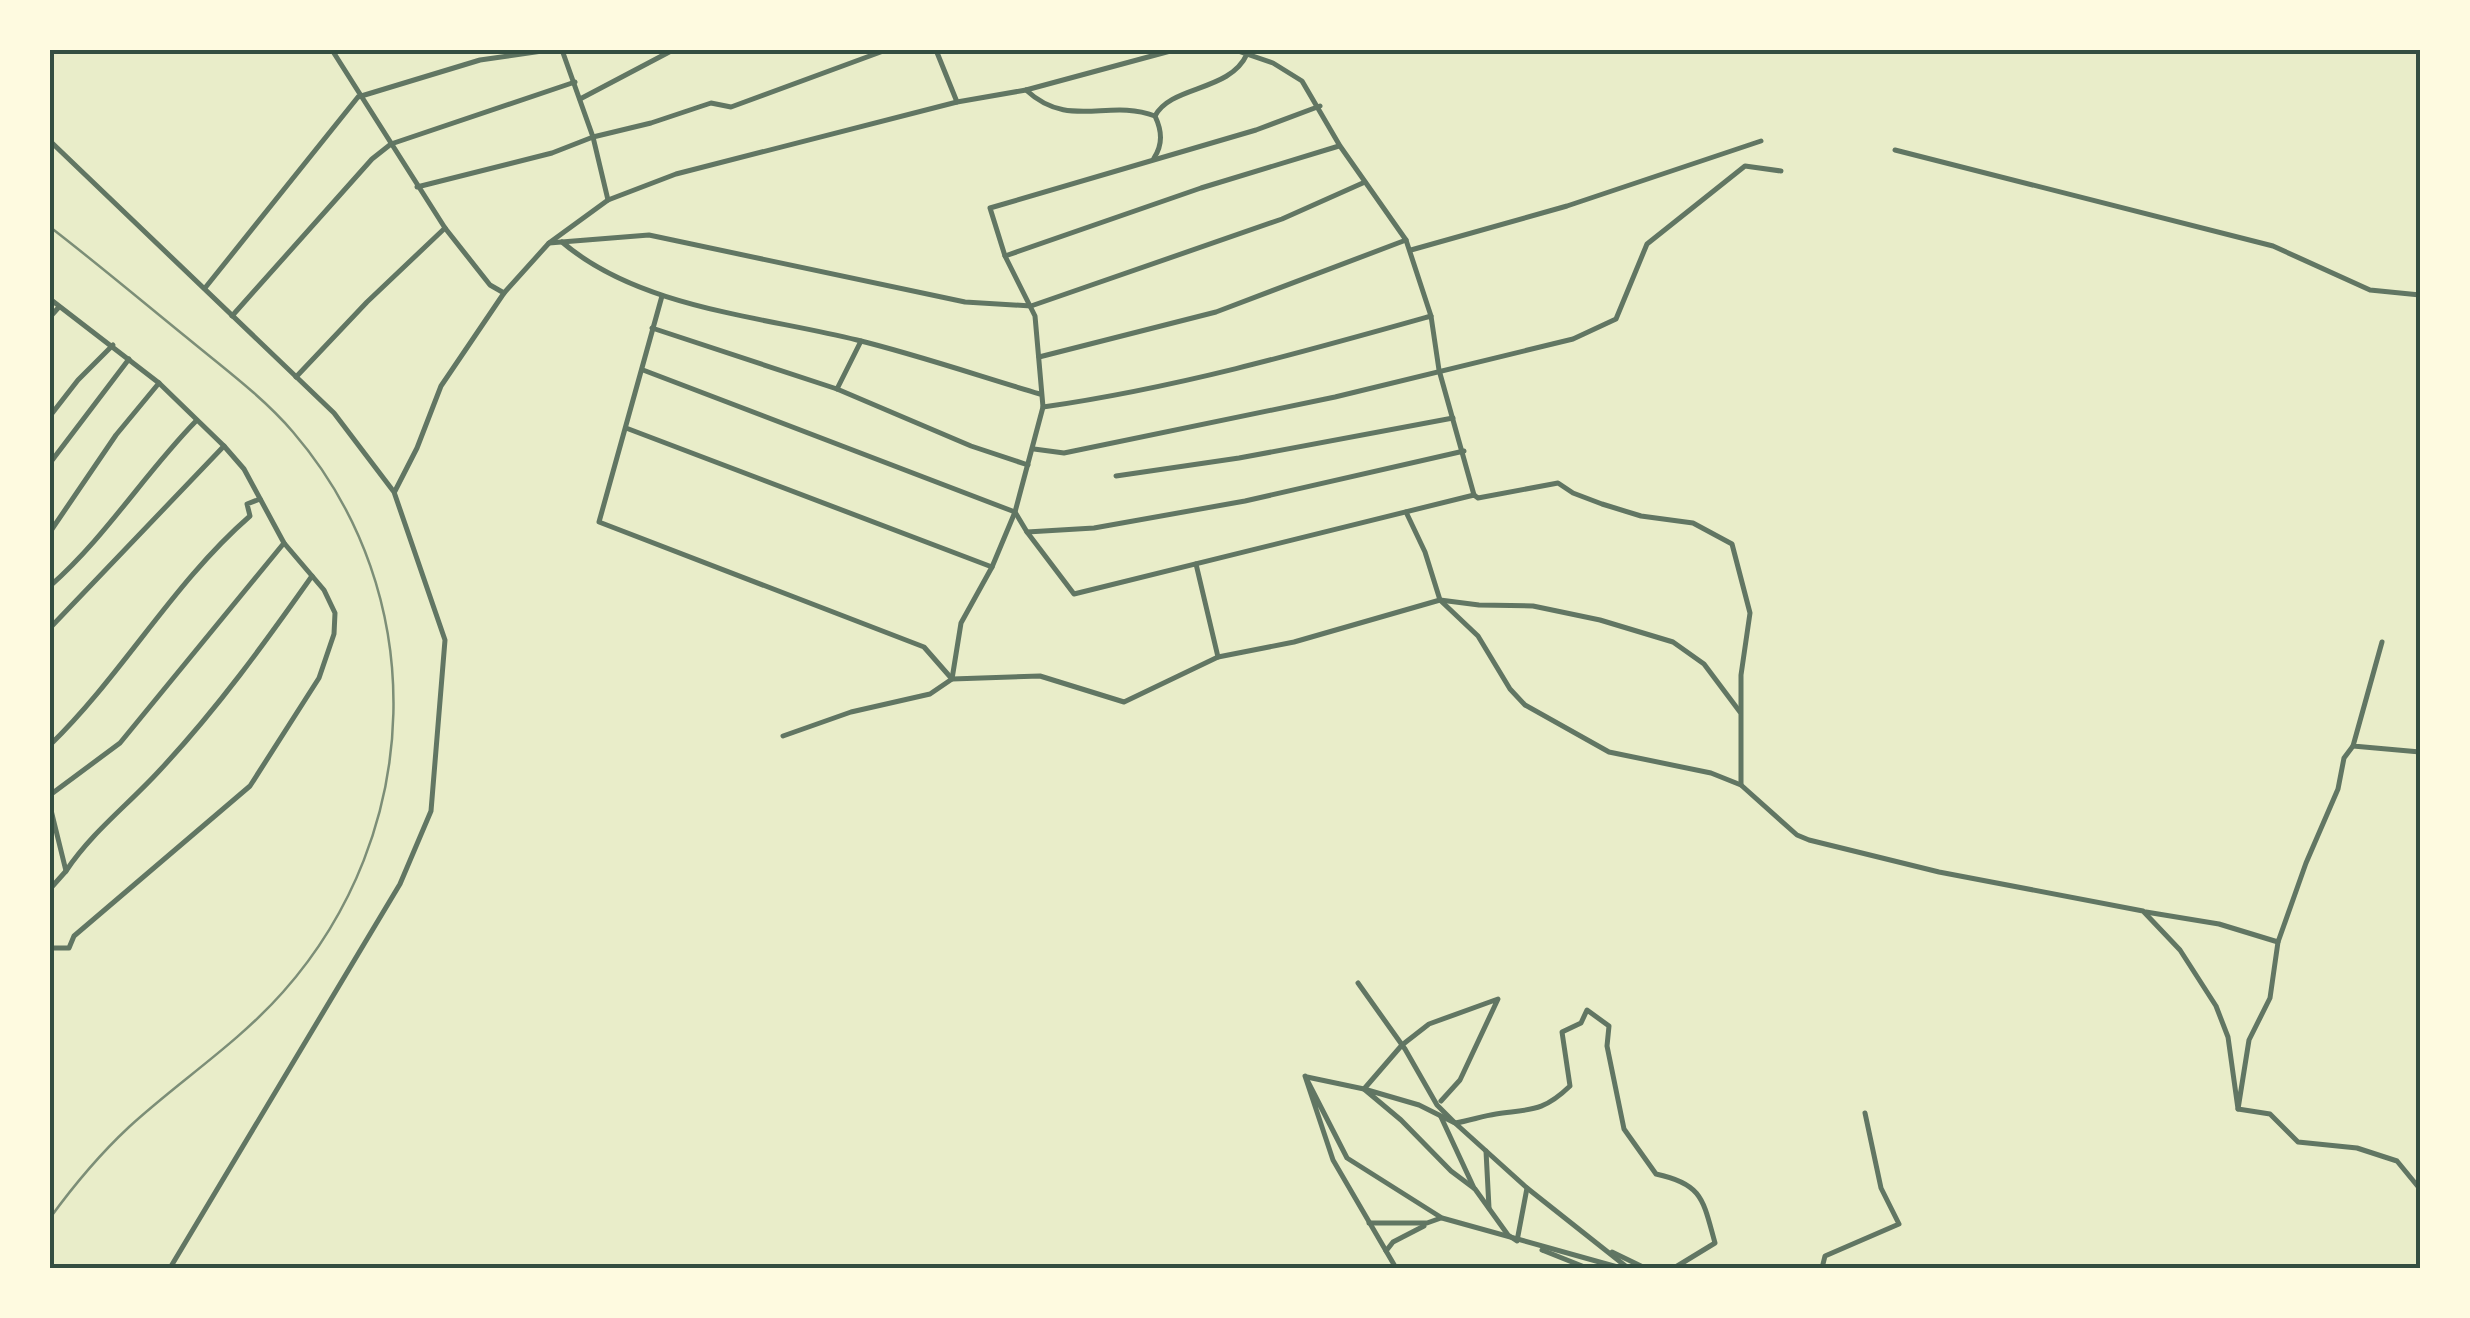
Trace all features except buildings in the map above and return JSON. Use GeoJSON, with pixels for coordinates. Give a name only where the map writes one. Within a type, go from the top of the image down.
{"type":"FeatureCollection","features":[{"type":"Feature","properties":{"kind":"street"},"geometry":{"type":"LineString","coordinates":[[332,50],[445,228],[490,285],[504,293]]}},
{"type":"Feature","properties":{"kind":"street"},"geometry":{"type":"LineString","coordinates":[[204,289],[362,96],[480,60],[548,50]]}},
{"type":"Feature","properties":{"kind":"street"},"geometry":{"type":"LineString","coordinates":[[562,50],[593,137],[608,200]]}},
{"type":"Feature","properties":{"kind":"street"},"geometry":{"type":"LineString","coordinates":[[580,98],[673,50]]}},
{"type":"Feature","properties":{"kind":"street"},"geometry":{"type":"LineString","coordinates":[[418,187],[552,153],[711,103],[731,108],[886,50]]}},
{"type":"Feature","properties":{"kind":"street"},"geometry":{"type":"LineString","coordinates":[[936,50],[957,102]]}},
{"type":"Feature","properties":{"kind":"street"},"geometry":{"type":"LineString","coordinates":[[394,492],[442,386],[504,293],[549,243],[608,200],[676,174],[957,102],[1026,90],[1174,50]]}},
{"type":"Feature","properties":{"kind":"street"},"geometry":{"type":"LineString","coordinates":[[1235,50],[1273,63],[1302,82],[1320,106],[1340,146],[1406,240],[1431,316],[1438,370],[1474,495]]}},
{"type":"Feature","properties":{"kind":"street"},"geometry":{"type":"LineString","coordinates":[[1155,116],[1162,106],[1238,69],[1247,54]]}},
{"type":"Feature","properties":{"kind":"street"},"geometry":{"type":"LineString","coordinates":[[232,316],[372,158],[391,144],[575,82]]}},
{"type":"Feature","properties":{"kind":"street"},"geometry":{"type":"LineString","coordinates":[[1026,90],[1041,104],[1064,112],[1134,110],[1155,116]]}},
{"type":"Feature","properties":{"kind":"street"},"geometry":{"type":"LineString","coordinates":[[952,680],[961,623],[992,567],[1015,512],[1043,406],[1035,316],[1005,256],[990,208],[1256,130],[1320,106]]}},
{"type":"Feature","properties":{"kind":"street"},"geometry":{"type":"LineString","coordinates":[[1152,161],[1160,146],[1155,116]]}},
{"type":"Feature","properties":{"kind":"street"},"geometry":{"type":"LineString","coordinates":[[50,140],[334,413],[394,492],[445,640],[431,812],[400,884],[170,1268]]}},
{"type":"Feature","properties":{"kind":"street"},"geometry":{"type":"LineString","coordinates":[[1410,250],[1567,206],[1761,141]]}},
{"type":"Feature","properties":{"kind":"street"},"geometry":{"type":"LineString","coordinates":[[1005,256],[1201,188],[1340,146]]}},
{"type":"Feature","properties":{"kind":"street"},"geometry":{"type":"LineString","coordinates":[[1895,150],[2273,246],[2370,290],[2420,295]]}},
{"type":"Feature","properties":{"kind":"street"},"geometry":{"type":"LineString","coordinates":[[1034,448],[1064,452],[1273,410],[1573,339],[1616,318],[1646,244],[1745,166],[1780,171]]}},
{"type":"Feature","properties":{"kind":"street"},"geometry":{"type":"LineString","coordinates":[[549,243],[650,235],[965,302],[1031,306],[1282,220],[1365,182]]}},
{"type":"Feature","properties":{"kind":"street"},"geometry":{"type":"LineString","coordinates":[[296,377],[354,314],[445,228]]}},
{"type":"Feature","properties":{"kind":"street"},"geometry":{"type":"LineString","coordinates":[[1038,357],[1216,312],[1406,240]]}},
{"type":"Feature","properties":{"kind":"street"},"geometry":{"type":"LineString","coordinates":[[562,242],[588,264],[662,296],[861,340],[1040,394]]}},
{"type":"Feature","properties":{"kind":"street"},"geometry":{"type":"LineString","coordinates":[[662,296],[599,522],[924,647],[952,680]]}},
{"type":"Feature","properties":{"kind":"street"},"geometry":{"type":"LineString","coordinates":[[50,299],[159,382],[224,446],[244,469],[284,543],[324,590],[334,613],[334,634],[319,678],[250,786],[74,936],[69,948],[50,948]]}},
{"type":"Feature","properties":{"kind":"street"},"geometry":{"type":"LineString","coordinates":[[50,317],[59,307]]}},
{"type":"Feature","properties":{"kind":"street"},"geometry":{"type":"LineString","coordinates":[[1043,406],[1164,386],[1431,316]]}},
{"type":"Feature","properties":{"kind":"street"},"geometry":{"type":"LineString","coordinates":[[652,328],[836,389],[970,446],[1028,466]]}},
{"type":"Feature","properties":{"kind":"street"},"geometry":{"type":"LineString","coordinates":[[836,389],[861,340]]}},
{"type":"Feature","properties":{"kind":"street"},"geometry":{"type":"LineString","coordinates":[[50,416],[78,380],[113,346]]}},
{"type":"Feature","properties":{"kind":"street"},"geometry":{"type":"LineString","coordinates":[[50,463],[129,359]]}},
{"type":"Feature","properties":{"kind":"street"},"geometry":{"type":"LineString","coordinates":[[641,370],[1015,512],[1074,594],[1474,495],[1478,498],[1558,483],[1573,493],[1641,516],[1693,523],[1732,544],[1750,613],[1741,675],[1741,786]]}},
{"type":"Feature","properties":{"kind":"street"},"geometry":{"type":"LineString","coordinates":[[50,532],[116,435],[159,382]]}},
{"type":"Feature","properties":{"kind":"street"},"geometry":{"type":"LineString","coordinates":[[1116,476],[1277,452],[1454,418]]}},
{"type":"Feature","properties":{"kind":"street"},"geometry":{"type":"LineString","coordinates":[[50,586],[70,568],[196,420]]}},
{"type":"Feature","properties":{"kind":"street"},"geometry":{"type":"LineString","coordinates":[[625,428],[992,567]]}},
{"type":"Feature","properties":{"kind":"street"},"geometry":{"type":"LineString","coordinates":[[50,628],[224,446]]}},
{"type":"Feature","properties":{"kind":"street"},"geometry":{"type":"LineString","coordinates":[[1027,532],[1094,528],[1246,501],[1464,451]]}},
{"type":"Feature","properties":{"kind":"street"},"geometry":{"type":"LineString","coordinates":[[50,745],[110,681],[194,572],[250,516],[247,504],[260,499]]}},
{"type":"Feature","properties":{"kind":"street"},"geometry":{"type":"LineString","coordinates":[[1406,512],[1426,552],[1440,600],[1478,636],[1510,689],[1535,711],[1609,752],[1711,773],[1741,786],[1797,836],[1809,840],[1939,872],[2219,924],[2278,942]]}},
{"type":"Feature","properties":{"kind":"street"},"geometry":{"type":"LineString","coordinates":[[50,795],[120,742],[284,543]]}},
{"type":"Feature","properties":{"kind":"street"},"geometry":{"type":"LineString","coordinates":[[1196,564],[1218,657]]}},
{"type":"Feature","properties":{"kind":"street"},"geometry":{"type":"LineString","coordinates":[[50,888],[84,844],[158,773],[228,694],[312,576]]}},
{"type":"Feature","properties":{"kind":"street"},"geometry":{"type":"LineString","coordinates":[[783,736],[851,712],[930,694],[952,680],[1040,676],[1124,702],[1218,657],[1294,642],[1440,600],[1533,606],[1600,620],[1672,642],[1704,664],[1742,716]]}},
{"type":"Feature","properties":{"kind":"street"},"geometry":{"type":"LineString","coordinates":[[2238,1110],[2249,1040],[2270,998],[2278,942],[2338,789],[2344,758],[2353,746],[2382,642]]}},
{"type":"Feature","properties":{"kind":"street"},"geometry":{"type":"LineString","coordinates":[[2353,746],[2420,752]]}},
{"type":"Feature","properties":{"kind":"street"},"geometry":{"type":"LineString","coordinates":[[50,806],[66,871]]}},
{"type":"Feature","properties":{"kind":"street"},"geometry":{"type":"LineString","coordinates":[[2143,911],[2180,950],[2216,1006],[2228,1037],[2238,1110]]}},
{"type":"Feature","properties":{"kind":"street"},"geometry":{"type":"LineString","coordinates":[[1358,983],[1438,1105],[1528,1188],[1625,1268]]}},
{"type":"Feature","properties":{"kind":"street"},"geometry":{"type":"LineString","coordinates":[[1364,1089],[1402,1045],[1429,1024],[1498,999],[1460,1080],[1442,1100]]}},
{"type":"Feature","properties":{"kind":"street"},"geometry":{"type":"LineString","coordinates":[[1305,1076],[1364,1089],[1455,1123],[1493,1114],[1535,1111],[1554,1102],[1570,1086],[1562,1032],[1582,1023],[1587,1010],[1609,1026],[1606,1046],[1624,1129],[1656,1174],[1681,1180],[1702,1196],[1714,1242],[1674,1268]]}},
{"type":"Feature","properties":{"kind":"street"},"geometry":{"type":"LineString","coordinates":[[1305,1076],[1347,1158],[1442,1218],[1625,1268]]}},
{"type":"Feature","properties":{"kind":"street"},"geometry":{"type":"LineString","coordinates":[[1305,1076],[1333,1160],[1396,1268]]}},
{"type":"Feature","properties":{"kind":"street"},"geometry":{"type":"LineString","coordinates":[[1364,1089],[1474,1189]]}},
{"type":"Feature","properties":{"kind":"street"},"geometry":{"type":"LineString","coordinates":[[2238,1110],[2270,1114],[2298,1142],[2356,1148],[2397,1161],[2420,1188]]}},
{"type":"Feature","properties":{"kind":"street"},"geometry":{"type":"LineString","coordinates":[[1439,1114],[1474,1189],[1508,1236],[1588,1268]]}},
{"type":"Feature","properties":{"kind":"street"},"geometry":{"type":"LineString","coordinates":[[1822,1268],[1825,1256],[1899,1224],[1881,1188],[1866,1114]]}},
{"type":"Feature","properties":{"kind":"street"},"geometry":{"type":"LineString","coordinates":[[1486,1151],[1489,1209]]}},
{"type":"Feature","properties":{"kind":"street"},"geometry":{"type":"LineString","coordinates":[[1519,1241],[1528,1188]]}},
{"type":"Feature","properties":{"kind":"street"},"geometry":{"type":"LineString","coordinates":[[1386,1252],[1406,1234],[1442,1218]]}},
{"type":"Feature","properties":{"kind":"street"},"geometry":{"type":"LineString","coordinates":[[1370,1223],[1433,1221]]}},
{"type":"Feature","properties":{"kind":"street"},"geometry":{"type":"LineString","coordinates":[[1601,1246],[1645,1268]]}},
{"type":"Feature","properties":{"kind":"railway"},"geometry":{"type":"LineString","coordinates":[[50,227],[270,407],[339,496],[370,566],[389,639],[393,714],[385,788],[364,860],[330,929],[265,1011],[118,1138],[50,1218]]}}]}
